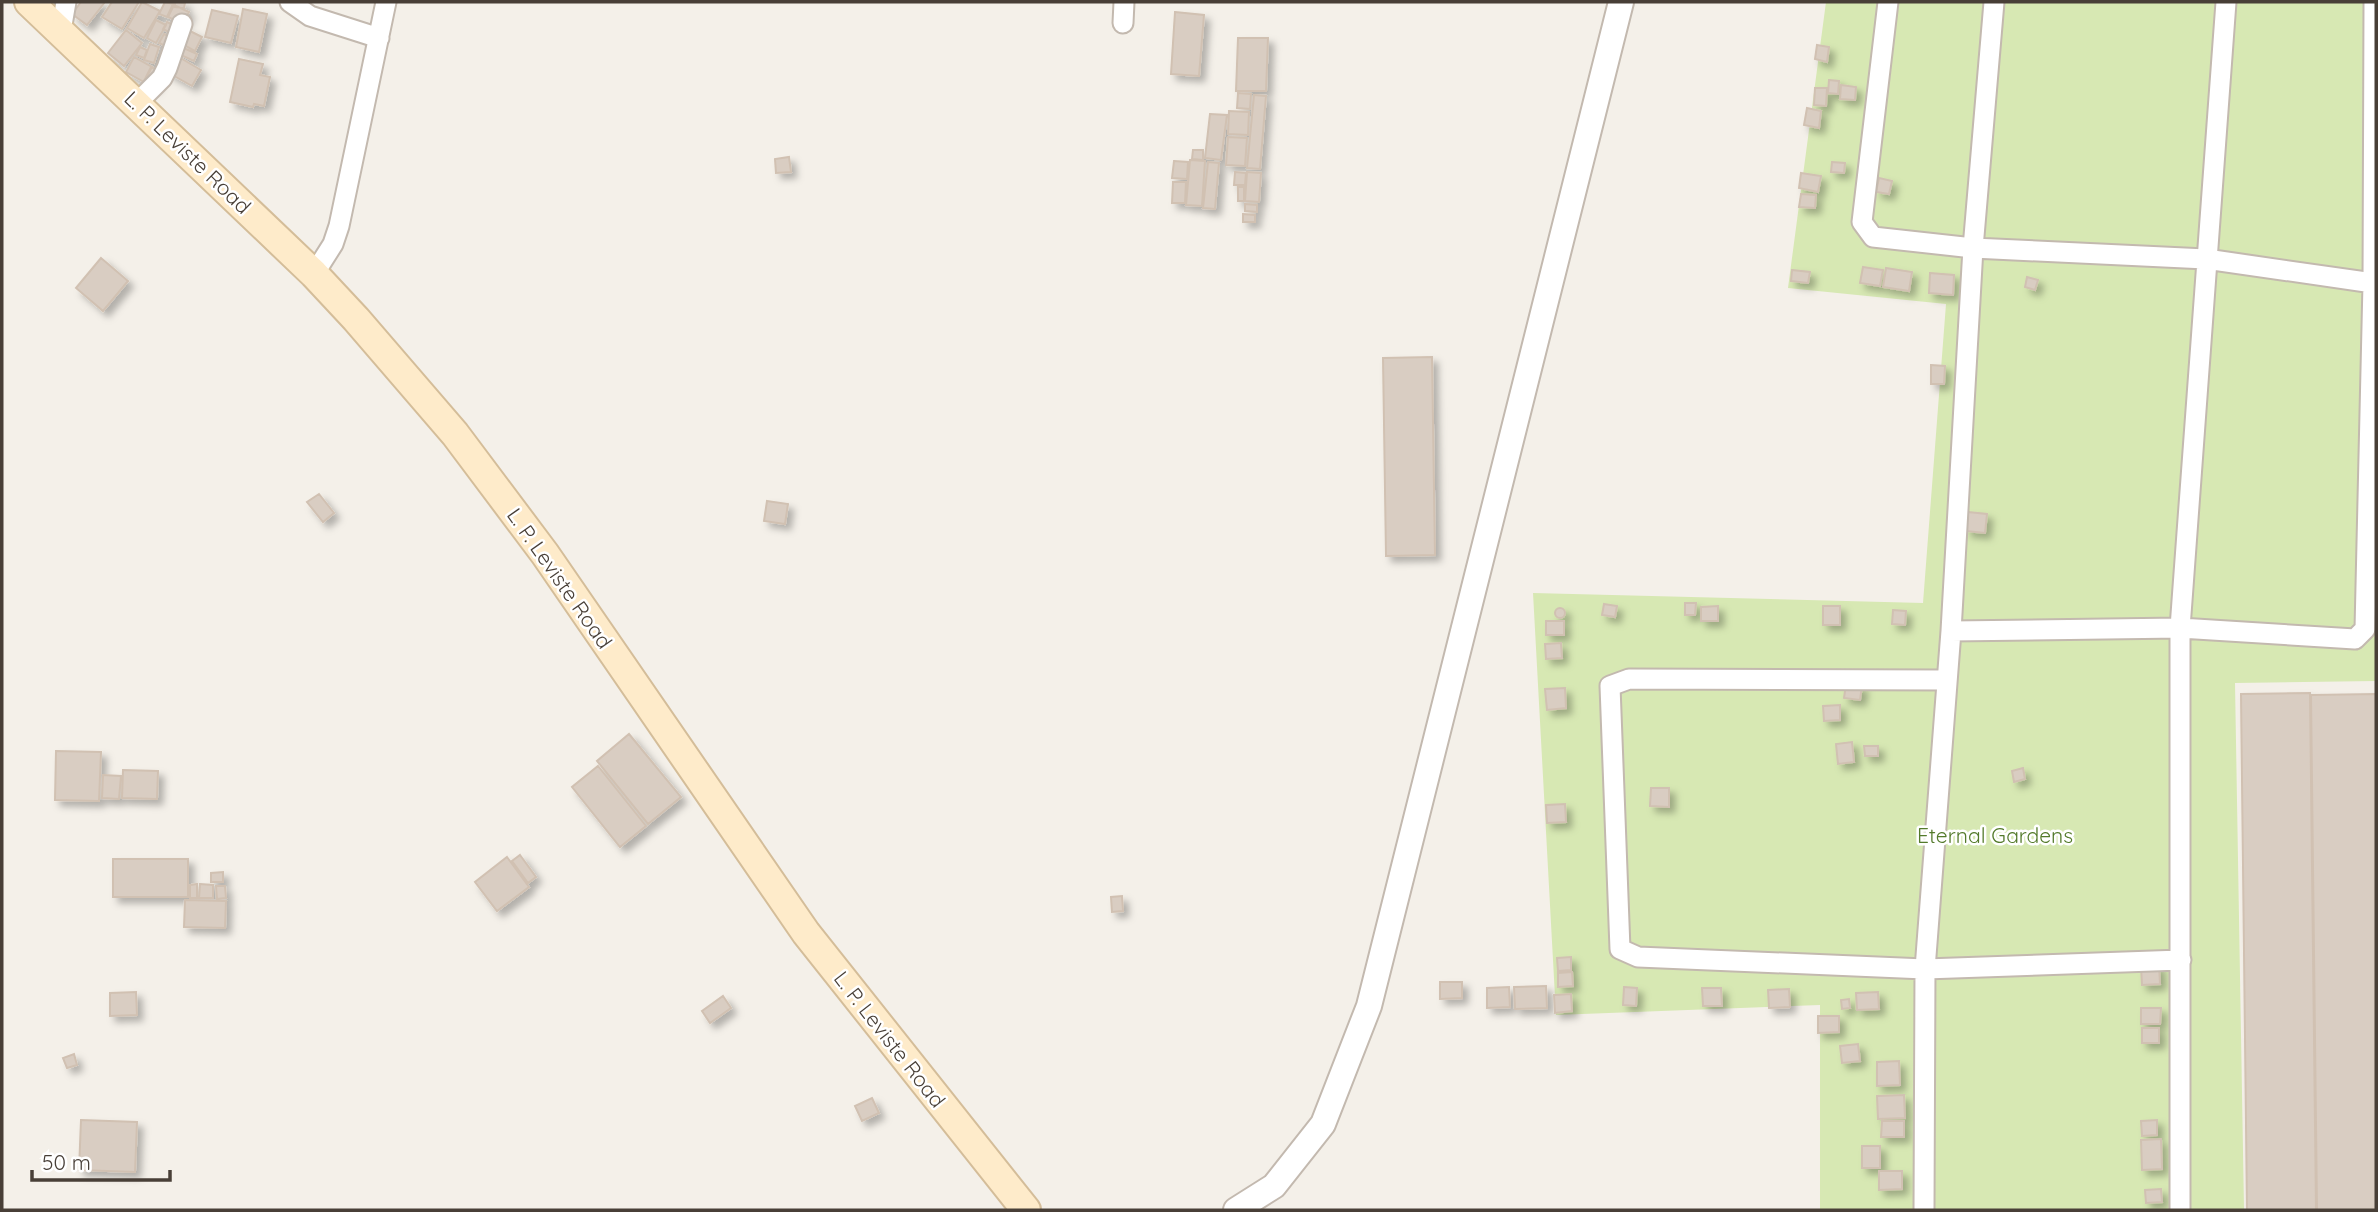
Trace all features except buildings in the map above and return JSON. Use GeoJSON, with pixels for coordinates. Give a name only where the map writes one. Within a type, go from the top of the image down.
{"type":"FeatureCollection","features":[{"type":"Feature","properties":{"kind":"main road","name":"L. P. Leviste Road"},"geometry":{"type":"LineString","coordinates":[[29,2],[314,274],[455,434],[545,554],[806,933],[1026,1210]]}},
{"type":"Feature","properties":{"kind":"street"},"geometry":{"type":"LineString","coordinates":[[61,31],[66,2]]}},
{"type":"Feature","properties":{"kind":"street"},"geometry":{"type":"LineString","coordinates":[[290,2],[310,16],[379,38]]}},
{"type":"Feature","properties":{"kind":"street"},"geometry":{"type":"LineString","coordinates":[[314,274],[332,244],[339,226],[386,2]]}},
{"type":"Feature","properties":{"kind":"street"},"geometry":{"type":"LineString","coordinates":[[1123,23],[1124,2]]}},
{"type":"Feature","properties":{"kind":"street"},"geometry":{"type":"LineString","coordinates":[[1236,1210],[1273,1186],[1323,1124],[1369,1006],[1621,2]]}},
{"type":"Feature","properties":{"kind":"street"},"geometry":{"type":"LineString","coordinates":[[1888,2],[1862,222],[1873,237],[1973,248],[2206,259],[2373,283]]}},
{"type":"Feature","properties":{"kind":"street"},"geometry":{"type":"LineString","coordinates":[[1924,1210],[1925,969],[1951,631],[1973,248],[1994,2]]}},
{"type":"Feature","properties":{"kind":"street"},"geometry":{"type":"LineString","coordinates":[[2180,1210],[2180,628],[2226,2]]}},
{"type":"Feature","properties":{"kind":"street"},"geometry":{"type":"LineString","coordinates":[[1951,631],[2180,628],[2355,639],[2365,629],[2373,283],[2374,2]]}},
{"type":"Feature","properties":{"kind":"street"},"geometry":{"type":"LineString","coordinates":[[137,103],[162,78],[182,24]]}},
{"type":"Feature","properties":{"kind":"street"},"geometry":{"type":"LineString","coordinates":[[1946,680],[1629,679],[1610,686],[1620,949],[1638,957],[1925,969],[2180,960]]}},
{"type":"Feature","properties":{"kind":"green space","name":"Eternal Gardens"},"geometry":{"type":"Polygon","coordinates":[[[1826,2],[2376,2],[2376,681],[2235,683],[2244,1210],[1820,1210],[1820,1005],[1556,1015],[1533,593],[1923,603],[1946,304],[1788,288],[1826,2]]]}}]}
